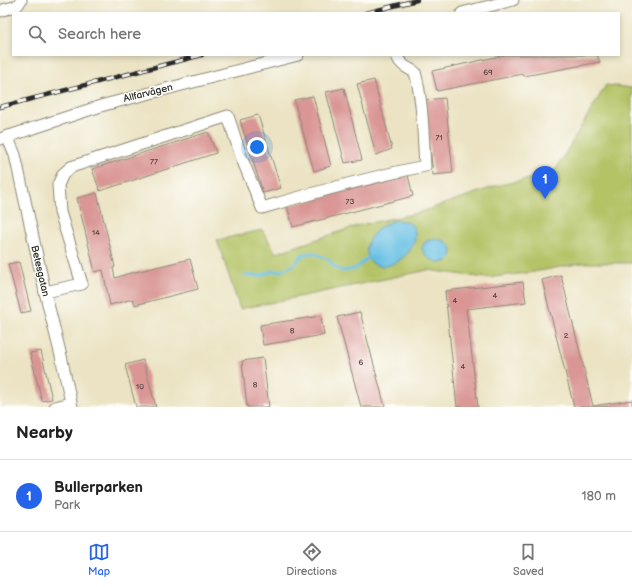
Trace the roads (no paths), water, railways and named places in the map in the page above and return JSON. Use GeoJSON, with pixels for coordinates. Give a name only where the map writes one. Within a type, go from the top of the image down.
{"type":"FeatureCollection","features":[{"type":"Feature","properties":{"kind":"street"},"geometry":{"type":"LineString","coordinates":[[0,10],[17,6],[22,0]]}},
{"type":"Feature","properties":{"kind":"street"},"geometry":{"type":"LineString","coordinates":[[466,12],[513,0]]}},
{"type":"Feature","properties":{"kind":"street","name":"Allfarvägen"},"geometry":{"type":"LineString","coordinates":[[4,137],[104,105],[294,56]]}},
{"type":"Feature","properties":{"kind":"street"},"geometry":{"type":"LineString","coordinates":[[45,292],[82,284],[60,212],[58,185],[63,174],[71,168],[228,116],[242,159],[262,208],[389,173],[425,166],[422,123],[415,72],[405,66],[398,59],[397,56]]}},
{"type":"Feature","properties":{"kind":"street","name":"Betesgatan"},"geometry":{"type":"LineString","coordinates":[[4,137],[15,155],[71,405]]}},
{"type":"Feature","properties":{"kind":"street"},"geometry":{"type":"LineString","coordinates":[[55,407],[71,405]]}},
{"type":"Feature","properties":{"kind":"water"},"geometry":{"type":"Polygon","coordinates":[[[399,220],[412,225],[415,236],[412,247],[399,261],[383,266],[375,265],[367,256],[367,245],[369,240],[375,232],[387,223],[399,220]]]}},
{"type":"Feature","properties":{"kind":"water"},"geometry":{"type":"Polygon","coordinates":[[[434,238],[446,242],[452,249],[451,257],[448,261],[435,261],[429,258],[424,252],[422,248],[425,242],[434,238]]]}},
{"type":"Feature","properties":{"kind":"waterway"},"geometry":{"type":"LineString","coordinates":[[245,275],[260,276],[272,271],[281,271],[295,264],[303,254],[314,253],[329,260],[333,266],[342,271],[355,269],[368,258]]}},
{"type":"Feature","properties":{"kind":"railway"},"geometry":{"type":"LineString","coordinates":[[370,12],[417,0]]}},
{"type":"Feature","properties":{"kind":"railway"},"geometry":{"type":"LineString","coordinates":[[0,107],[198,56]]}},
{"type":"Feature","properties":{"kind":"place","name":"Bullerparken"},"geometry":{"type":"Point","coordinates":[545,199]}}]}
